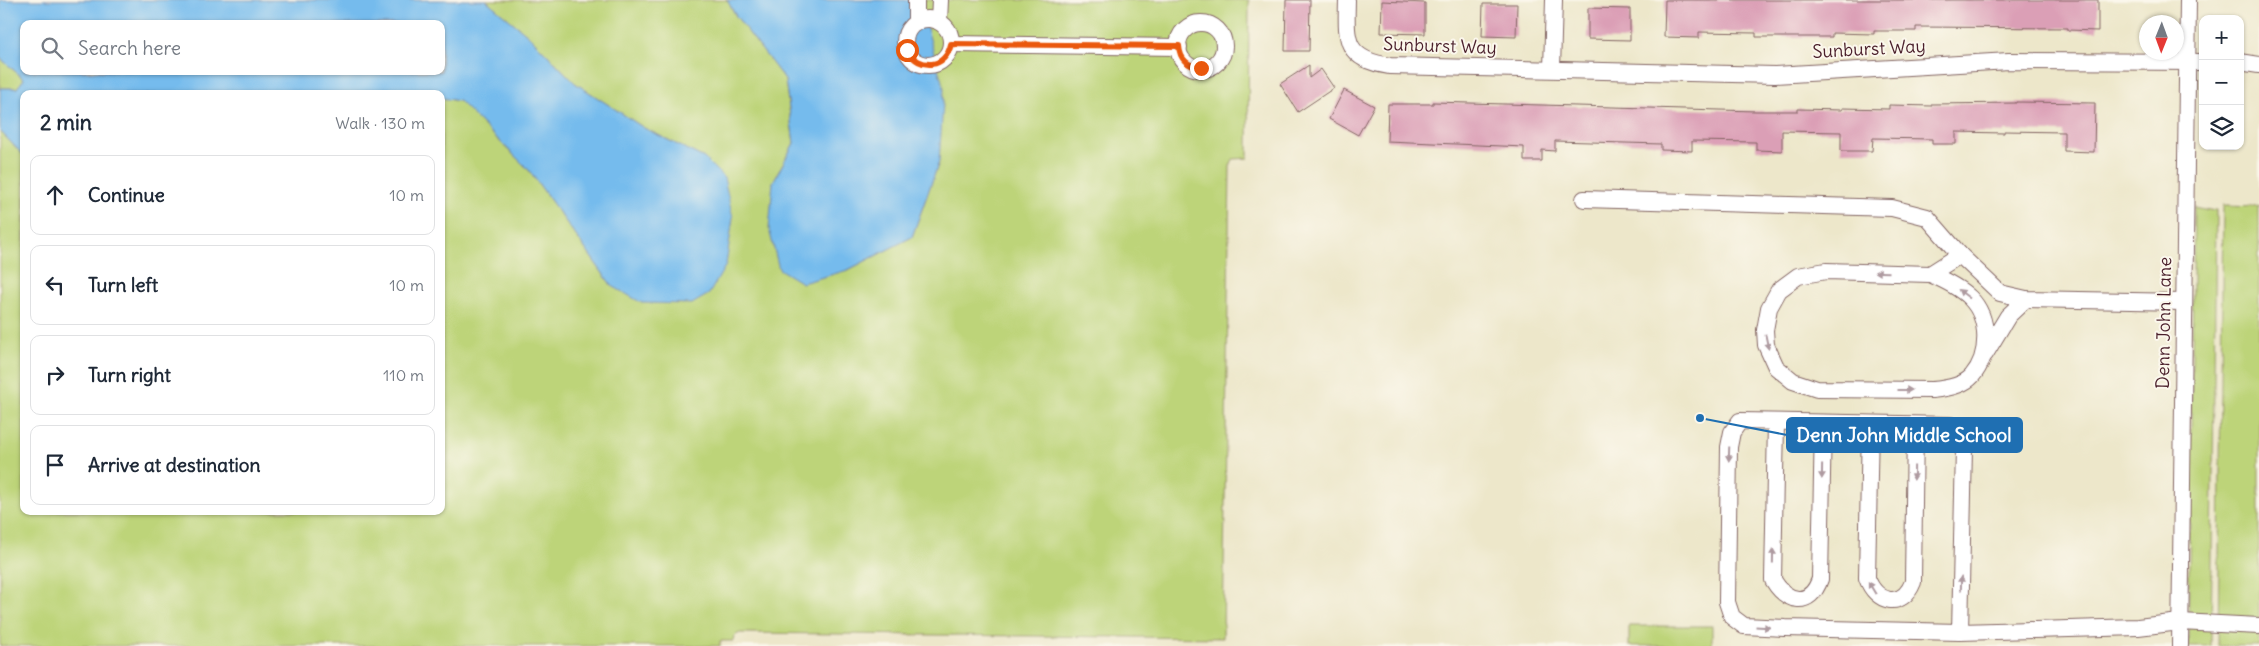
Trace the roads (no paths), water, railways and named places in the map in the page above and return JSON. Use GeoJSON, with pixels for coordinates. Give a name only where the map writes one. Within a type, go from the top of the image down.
{"type":"FeatureCollection","features":[{"type":"Feature","properties":{"kind":"street"},"geometry":{"type":"LineString","coordinates":[[916,0],[916,23]]}},
{"type":"Feature","properties":{"kind":"street"},"geometry":{"type":"LineString","coordinates":[[939,22],[940,0]]}},
{"type":"Feature","properties":{"kind":"street","name":"Sunburst Way"},"geometry":{"type":"LineString","coordinates":[[1347,0],[1346,31],[1350,47],[1366,60],[1390,66],[1775,75],[2008,61],[2195,62]]}},
{"type":"Feature","properties":{"kind":"street"},"geometry":{"type":"LineString","coordinates":[[1552,69],[1554,0]]}},
{"type":"Feature","properties":{"kind":"street","name":"Denn John Lane"},"geometry":{"type":"LineString","coordinates":[[2180,646],[2184,302],[2195,62],[2188,0]]}},
{"type":"Feature","properties":{"kind":"street"},"geometry":{"type":"LineString","coordinates":[[930,19],[939,22],[948,30],[951,44],[946,57],[932,65],[917,62],[911,57],[905,43],[906,35],[916,23],[930,19]]}},
{"type":"Feature","properties":{"kind":"street"},"geometry":{"type":"LineString","coordinates":[[951,44],[1179,46]]}},
{"type":"Feature","properties":{"kind":"street"},"geometry":{"type":"LineString","coordinates":[[2244,63],[2259,65]]}},
{"type":"Feature","properties":{"kind":"street"},"geometry":{"type":"LineString","coordinates":[[1584,199],[1892,208],[1927,217],[1960,255],[2000,293],[2026,299],[2184,302]]}},
{"type":"Feature","properties":{"kind":"street"},"geometry":{"type":"LineString","coordinates":[[1930,274],[1960,255]]}},
{"type":"Feature","properties":{"kind":"street"},"geometry":{"type":"LineString","coordinates":[[1983,358],[1985,340],[1982,318],[1970,298],[1950,284],[1930,274],[1826,271],[1798,276],[1779,290],[1769,308],[1765,330],[1766,345],[1776,367],[1793,381],[1816,389],[1947,389],[1971,377],[1983,358],[2008,316],[2026,299]]}},
{"type":"Feature","properties":{"kind":"street"},"geometry":{"type":"LineString","coordinates":[[1960,632],[1964,448],[1958,432],[1950,425],[1740,421],[1732,432],[1729,447],[1727,602],[1732,617],[1744,626],[1960,632],[2138,627],[2180,622],[2259,626]]}},
{"type":"Feature","properties":{"kind":"street"},"geometry":{"type":"LineString","coordinates":[[1776,422],[1773,580],[1783,594],[1790,598],[1800,599],[1814,592],[1820,578],[1822,423]]}},
{"type":"Feature","properties":{"kind":"street"},"geometry":{"type":"LineString","coordinates":[[1870,424],[1867,578],[1876,595],[1883,599],[1893,600],[1903,596],[1913,582],[1915,425]]}},
{"type":"Feature","properties":{"kind":"water"},"geometry":{"type":"Polygon","coordinates":[[[0,0],[486,0],[529,36],[575,83],[644,128],[704,158],[724,178],[733,218],[726,265],[709,294],[692,304],[642,303],[612,286],[528,169],[459,101],[445,99],[445,90],[20,90],[20,152],[0,131],[0,88],[17,88],[24,79],[0,58],[0,0]]]}},
{"type":"Feature","properties":{"kind":"water"},"geometry":{"type":"Polygon","coordinates":[[[727,0],[919,0],[944,89],[939,162],[912,237],[848,270],[802,283],[779,269],[769,229],[773,182],[794,143],[785,80],[736,16],[727,0]]]}},
{"type":"Feature","properties":{"kind":"place","name":"Denn John Middle School"},"geometry":{"type":"Point","coordinates":[1700,418]}}]}
